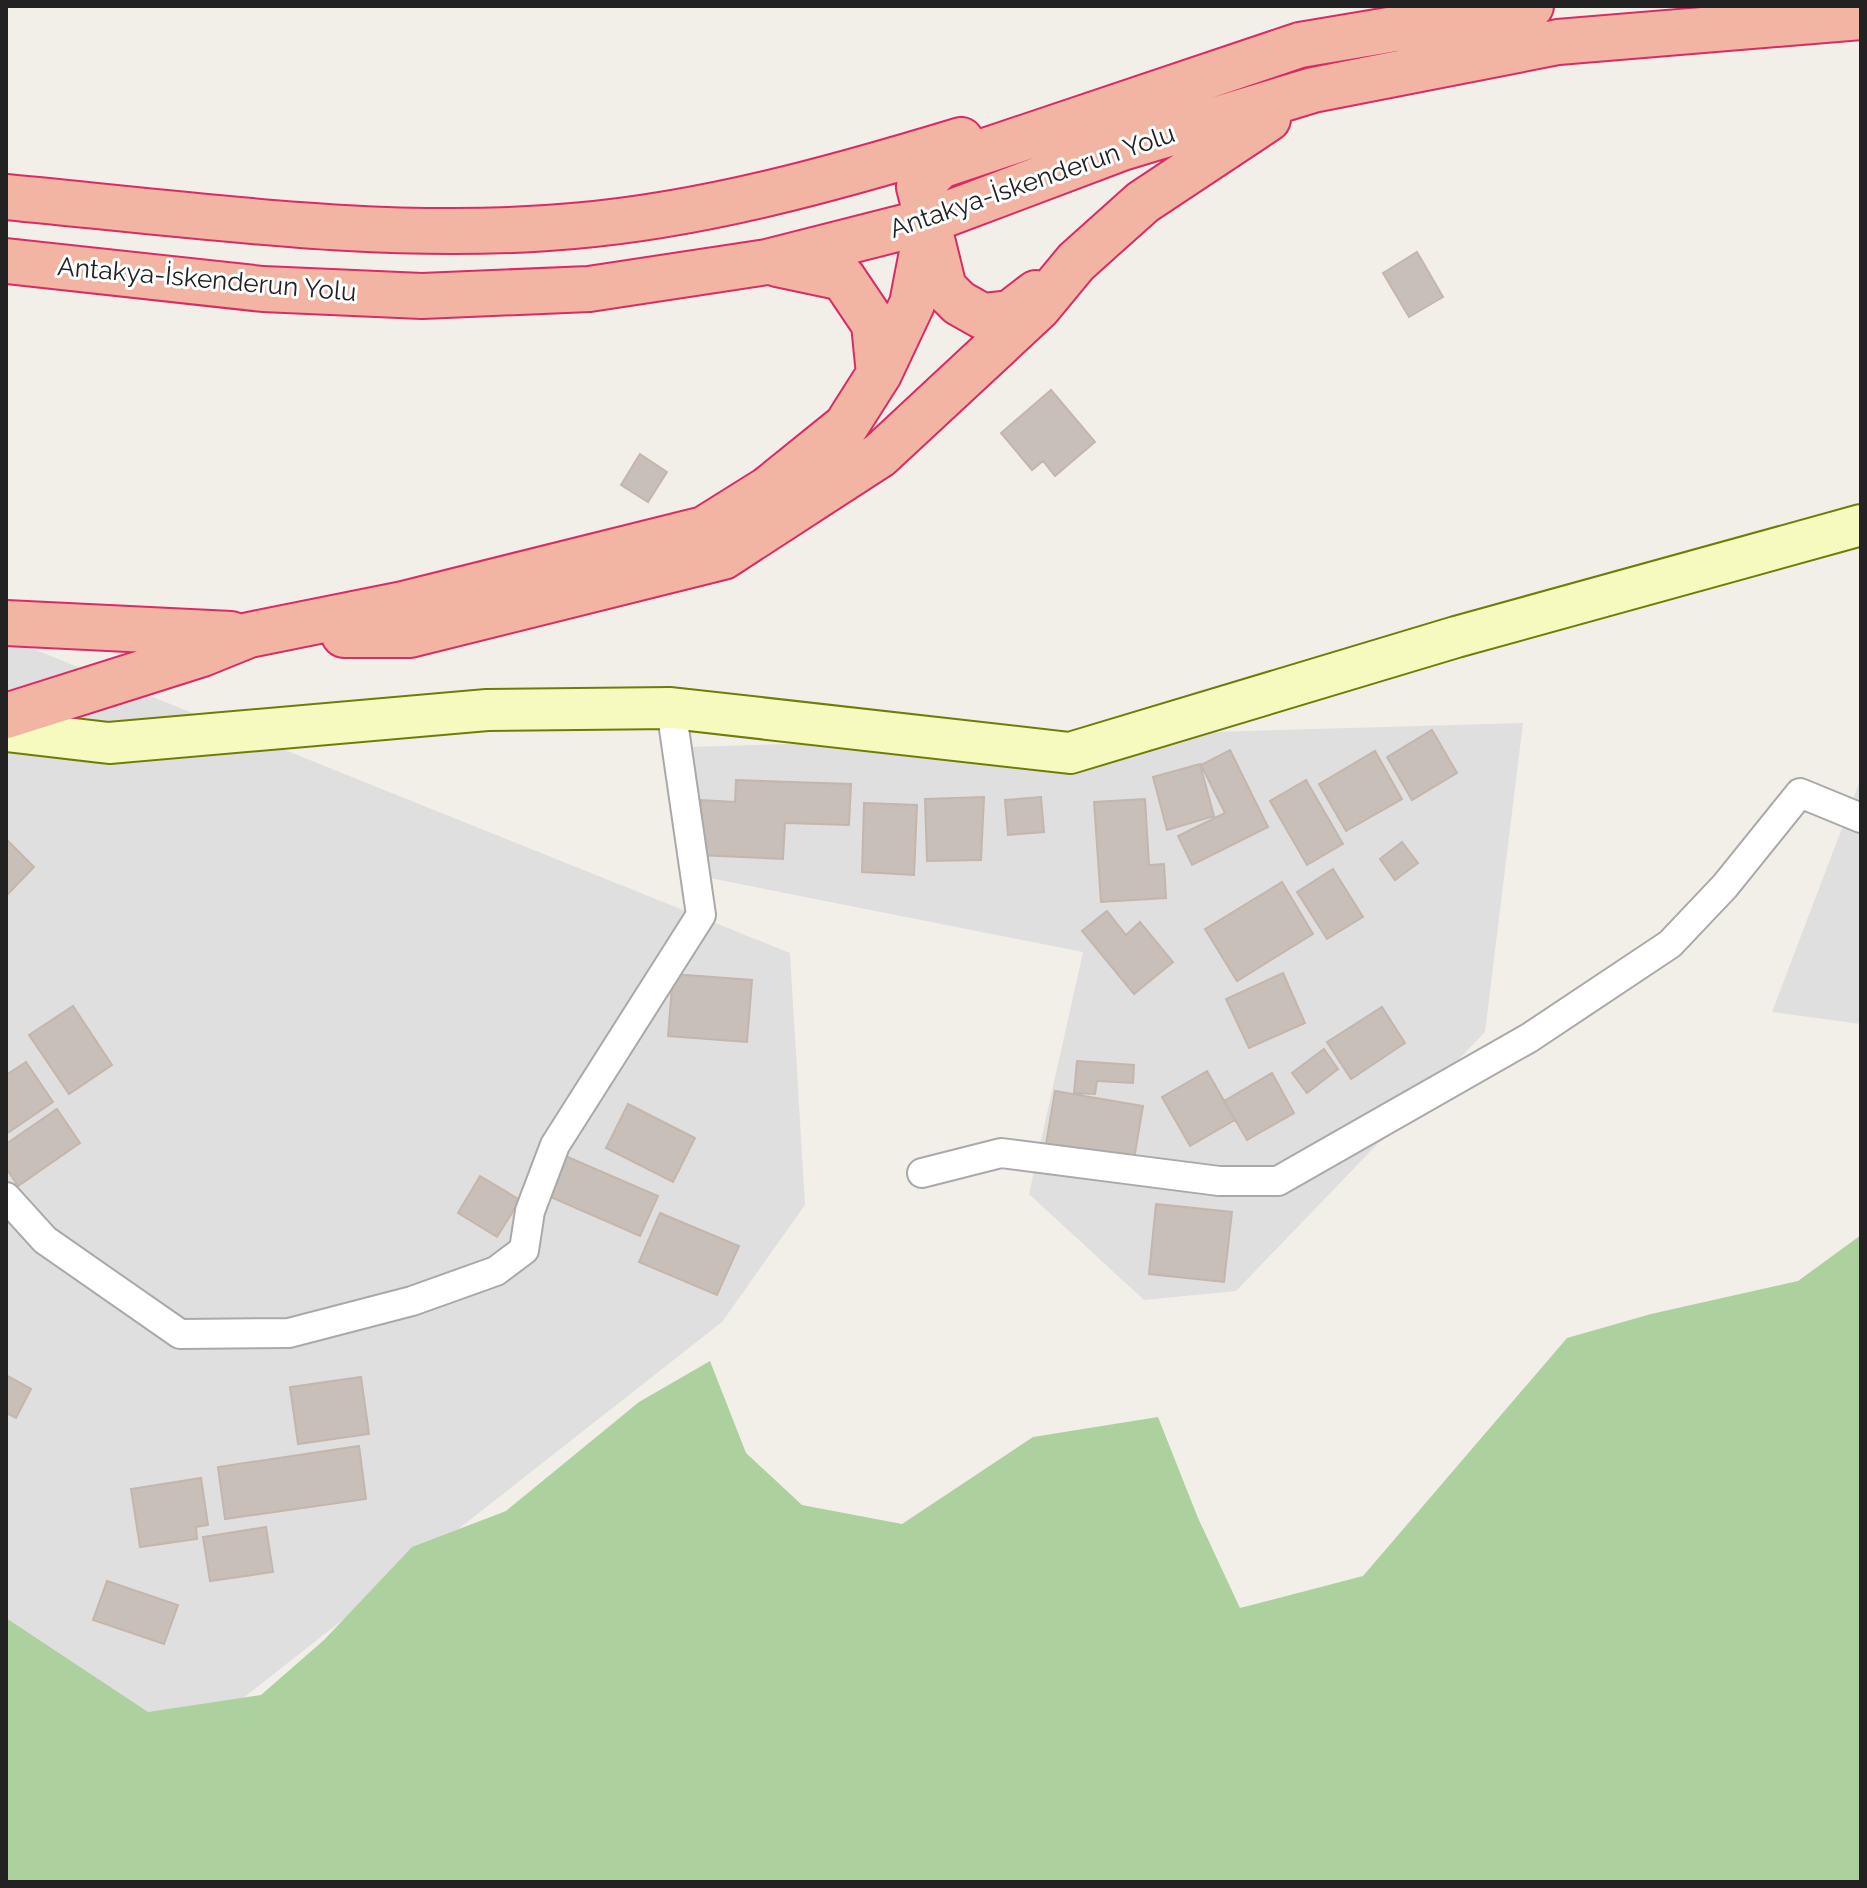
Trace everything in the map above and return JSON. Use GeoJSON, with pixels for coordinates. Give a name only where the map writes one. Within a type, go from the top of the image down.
{"type":"FeatureCollection","features":[{"type":"Feature","properties":{"kind":"highway"},"geometry":{"type":"LineString","coordinates":[[6,197],[274,222],[421,229],[573,226],[730,201],[892,161],[1296,26],[1407,6]]}},
{"type":"Feature","properties":{"kind":"highway"},"geometry":{"type":"LineString","coordinates":[[1313,90],[1143,202],[1076,262],[1010,313],[982,316],[959,303],[944,288],[919,187],[940,166],[1300,45],[1531,6]]}},
{"type":"Feature","properties":{"kind":"highway","name":"Antakya-İskenderun Yolu"},"geometry":{"type":"LineString","coordinates":[[6,261],[263,289],[422,296],[589,289],[767,262],[928,221],[1122,148],[1313,90],[1558,42],[1861,17]]}},
{"type":"Feature","properties":{"kind":"highway"},"geometry":{"type":"LineString","coordinates":[[6,716],[202,654],[249,635],[403,604],[704,529],[768,489],[846,426],[879,374],[912,304],[928,221]]}},
{"type":"Feature","properties":{"kind":"highway"},"geometry":{"type":"LineString","coordinates":[[767,262],[843,278],[874,324],[879,374]]}},
{"type":"Feature","properties":{"kind":"highway"},"geometry":{"type":"LineString","coordinates":[[6,623],[249,635],[410,635],[723,557],[880,455],[1038,308],[1076,262]]}},
{"type":"Feature","properties":{"kind":"main road"},"geometry":{"type":"LineString","coordinates":[[6,731],[109,743],[487,710],[671,708],[1070,753],[1456,637],[1861,525]]}},
{"type":"Feature","properties":{"kind":"street"},"geometry":{"type":"LineString","coordinates":[[6,1197],[45,1240],[180,1334],[289,1333],[412,1301],[496,1271],[524,1250],[530,1211],[555,1145],[701,915],[671,708]]}},
{"type":"Feature","properties":{"kind":"street"},"geometry":{"type":"LineString","coordinates":[[922,1173],[1001,1153],[1219,1181],[1278,1181],[1529,1038],[1670,944],[1725,886],[1800,793],[1861,818]]}},
{"type":"Feature","properties":{"kind":"shaded area"},"geometry":{"type":"Polygon","coordinates":[[[6,638],[790,953],[805,1205],[722,1322],[177,1750],[6,1675],[6,638]]]}},
{"type":"Feature","properties":{"kind":"shaded area"},"geometry":{"type":"Polygon","coordinates":[[[1523,723],[1485,1032],[1236,1291],[1144,1300],[1029,1194],[1083,952],[679,872],[688,747],[1523,723]]]}},
{"type":"Feature","properties":{"kind":"shaded area"},"geometry":{"type":"Polygon","coordinates":[[[1861,778],[1861,1024],[1772,1012],[1861,778]]]}},
{"type":"Feature","properties":{"kind":"green space"},"geometry":{"type":"Polygon","coordinates":[[[1861,1235],[1861,1882],[6,1882],[6,1618],[148,1712],[261,1695],[324,1640],[412,1547],[506,1511],[639,1402],[710,1361],[746,1453],[802,1505],[902,1524],[1033,1437],[1158,1417],[1198,1518],[1240,1608],[1363,1576],[1567,1338],[1651,1314],[1798,1281],[1861,1235]]]}},
{"type":"Feature","properties":{"kind":"building"},"geometry":{"type":"Polygon","coordinates":[[[1417,252],[1443,297],[1409,317],[1383,273],[1417,252]]]}},
{"type":"Feature","properties":{"kind":"building"},"geometry":{"type":"Polygon","coordinates":[[[1051,390],[1095,442],[1055,476],[1043,461],[1032,470],[1001,433],[1051,390]]]}},
{"type":"Feature","properties":{"kind":"building"},"geometry":{"type":"Polygon","coordinates":[[[640,454],[667,472],[648,502],[621,485],[640,454]]]}},
{"type":"Feature","properties":{"kind":"building"},"geometry":{"type":"Polygon","coordinates":[[[1432,730],[1457,773],[1412,800],[1387,757],[1432,730]]]}},
{"type":"Feature","properties":{"kind":"building"},"geometry":{"type":"Polygon","coordinates":[[[1230,750],[1268,827],[1192,865],[1178,836],[1225,813],[1201,765],[1230,750]]]}},
{"type":"Feature","properties":{"kind":"building"},"geometry":{"type":"Polygon","coordinates":[[[1375,751],[1402,799],[1346,831],[1319,784],[1375,751]]]}},
{"type":"Feature","properties":{"kind":"building"},"geometry":{"type":"Polygon","coordinates":[[[1200,764],[1214,816],[1167,830],[1153,777],[1200,764]]]}},
{"type":"Feature","properties":{"kind":"building"},"geometry":{"type":"Polygon","coordinates":[[[736,780],[851,784],[849,825],[785,823],[783,859],[698,855],[701,800],[735,802],[736,780]]]}},
{"type":"Feature","properties":{"kind":"building"},"geometry":{"type":"Polygon","coordinates":[[[1306,780],[1343,844],[1307,865],[1270,801],[1306,780]]]}},
{"type":"Feature","properties":{"kind":"building"},"geometry":{"type":"Polygon","coordinates":[[[984,797],[981,860],[927,861],[925,799],[984,797]]]}},
{"type":"Feature","properties":{"kind":"building"},"geometry":{"type":"Polygon","coordinates":[[[1041,797],[1044,832],[1008,835],[1005,800],[1041,797]]]}},
{"type":"Feature","properties":{"kind":"building"},"geometry":{"type":"Polygon","coordinates":[[[1145,799],[1149,865],[1164,864],[1166,898],[1101,902],[1094,802],[1145,799]]]}},
{"type":"Feature","properties":{"kind":"building"},"geometry":{"type":"Polygon","coordinates":[[[864,803],[917,805],[914,875],[862,872],[864,803]]]}},
{"type":"Feature","properties":{"kind":"building"},"geometry":{"type":"Polygon","coordinates":[[[6,839],[34,867],[6,896],[6,839]]]}},
{"type":"Feature","properties":{"kind":"building"},"geometry":{"type":"Polygon","coordinates":[[[1402,842],[1418,863],[1395,880],[1380,859],[1402,842]]]}},
{"type":"Feature","properties":{"kind":"building"},"geometry":{"type":"Polygon","coordinates":[[[1333,869],[1363,917],[1327,939],[1297,892],[1333,869]]]}},
{"type":"Feature","properties":{"kind":"building"},"geometry":{"type":"Polygon","coordinates":[[[1282,882],[1313,934],[1237,981],[1205,929],[1282,882]]]}},
{"type":"Feature","properties":{"kind":"building"},"geometry":{"type":"Polygon","coordinates":[[[1107,911],[1126,935],[1140,922],[1173,962],[1134,994],[1082,931],[1107,911]]]}},
{"type":"Feature","properties":{"kind":"building"},"geometry":{"type":"Polygon","coordinates":[[[1283,973],[1305,1023],[1249,1048],[1226,999],[1283,973]]]}},
{"type":"Feature","properties":{"kind":"building"},"geometry":{"type":"Polygon","coordinates":[[[673,974],[752,980],[747,1042],[668,1036],[673,974]]]}},
{"type":"Feature","properties":{"kind":"building"},"geometry":{"type":"Polygon","coordinates":[[[73,1006],[112,1065],[69,1094],[29,1035],[73,1006]]]}},
{"type":"Feature","properties":{"kind":"building"},"geometry":{"type":"Polygon","coordinates":[[[1382,1007],[1405,1043],[1351,1079],[1327,1042],[1382,1007]]]}},
{"type":"Feature","properties":{"kind":"building"},"geometry":{"type":"Polygon","coordinates":[[[1324,1049],[1338,1069],[1307,1093],[1292,1073],[1324,1049]]]}},
{"type":"Feature","properties":{"kind":"building"},"geometry":{"type":"Polygon","coordinates":[[[1077,1061],[1134,1065],[1133,1083],[1097,1081],[1095,1094],[1074,1093],[1077,1061]]]}},
{"type":"Feature","properties":{"kind":"building"},"geometry":{"type":"Polygon","coordinates":[[[26,1062],[53,1102],[6,1134],[6,1075],[26,1062]]]}},
{"type":"Feature","properties":{"kind":"building"},"geometry":{"type":"Polygon","coordinates":[[[1207,1071],[1235,1120],[1190,1146],[1162,1097],[1207,1071]]]}},
{"type":"Feature","properties":{"kind":"building"},"geometry":{"type":"Polygon","coordinates":[[[1272,1073],[1294,1113],[1247,1140],[1224,1101],[1272,1073]]]}},
{"type":"Feature","properties":{"kind":"building"},"geometry":{"type":"Polygon","coordinates":[[[1055,1091],[1143,1106],[1134,1159],[1046,1144],[1055,1091]]]}},
{"type":"Feature","properties":{"kind":"building"},"geometry":{"type":"Polygon","coordinates":[[[628,1104],[695,1138],[673,1182],[606,1148],[628,1104]]]}},
{"type":"Feature","properties":{"kind":"building"},"geometry":{"type":"Polygon","coordinates":[[[57,1109],[80,1143],[18,1186],[6,1168],[6,1144],[57,1109]]]}},
{"type":"Feature","properties":{"kind":"building"},"geometry":{"type":"Polygon","coordinates":[[[563,1155],[658,1196],[640,1236],[546,1195],[563,1155]]]}},
{"type":"Feature","properties":{"kind":"building"},"geometry":{"type":"Polygon","coordinates":[[[480,1176],[520,1200],[497,1237],[458,1213],[480,1176]]]}},
{"type":"Feature","properties":{"kind":"building"},"geometry":{"type":"Polygon","coordinates":[[[1156,1204],[1232,1212],[1224,1282],[1149,1274],[1156,1204]]]}},
{"type":"Feature","properties":{"kind":"building"},"geometry":{"type":"Polygon","coordinates":[[[660,1213],[739,1246],[717,1295],[639,1262],[660,1213]]]}},
{"type":"Feature","properties":{"kind":"building"},"geometry":{"type":"Polygon","coordinates":[[[6,1375],[31,1389],[16,1418],[6,1413],[6,1375]]]}},
{"type":"Feature","properties":{"kind":"building"},"geometry":{"type":"Polygon","coordinates":[[[361,1377],[369,1434],[298,1444],[290,1387],[361,1377]]]}},
{"type":"Feature","properties":{"kind":"building"},"geometry":{"type":"Polygon","coordinates":[[[359,1446],[366,1499],[225,1519],[218,1467],[359,1446]]]}},
{"type":"Feature","properties":{"kind":"building"},"geometry":{"type":"Polygon","coordinates":[[[201,1478],[208,1525],[196,1527],[197,1539],[140,1547],[131,1489],[201,1478]]]}},
{"type":"Feature","properties":{"kind":"building"},"geometry":{"type":"Polygon","coordinates":[[[266,1527],[273,1572],[210,1581],[203,1537],[266,1527]]]}},
{"type":"Feature","properties":{"kind":"building"},"geometry":{"type":"Polygon","coordinates":[[[107,1581],[178,1605],[164,1644],[93,1620],[107,1581]]]}}]}
